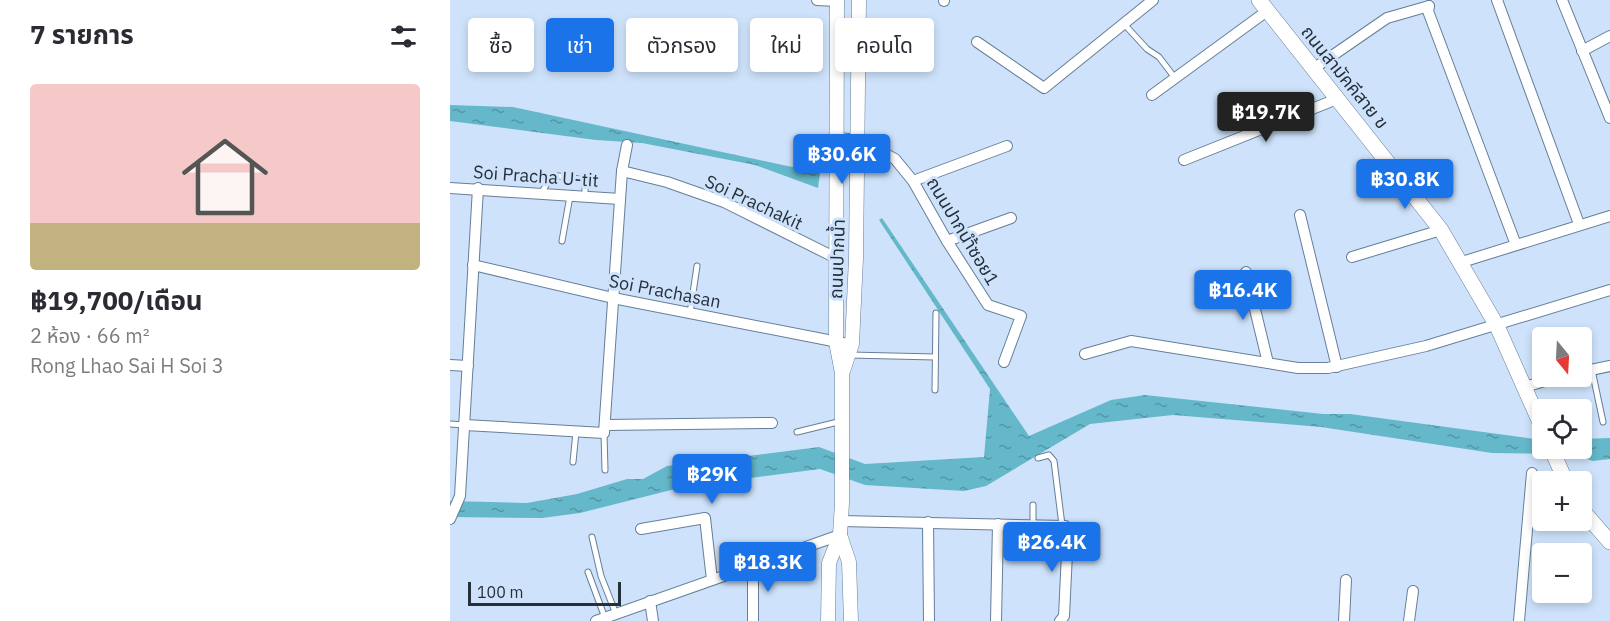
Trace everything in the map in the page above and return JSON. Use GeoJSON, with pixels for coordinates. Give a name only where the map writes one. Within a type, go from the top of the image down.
{"type":"FeatureCollection","features":[{"type":"Feature","properties":{"kind":"main road","name":"ถนนสามัคคีสาย ข"},"geometry":{"type":"LineString","coordinates":[[1263,5],[1441,230],[1462,262],[1497,326],[1532,405]]}},
{"type":"Feature","properties":{"kind":"main road"},"geometry":{"type":"LineString","coordinates":[[1592,522],[1610,542]]}},
{"type":"Feature","properties":{"kind":"street"},"geometry":{"type":"LineString","coordinates":[[817,0],[837,1]]}},
{"type":"Feature","properties":{"kind":"street","name":"ถนนปากน้ำ"},"geometry":{"type":"LineString","coordinates":[[828,621],[829,562],[840,535],[842,503],[842,373],[859,140],[859,0]]}},
{"type":"Feature","properties":{"kind":"street"},"geometry":{"type":"LineString","coordinates":[[976,42],[1044,88],[1153,0]]}},
{"type":"Feature","properties":{"kind":"street"},"geometry":{"type":"LineString","coordinates":[[1497,0],[1579,224]]}},
{"type":"Feature","properties":{"kind":"street"},"geometry":{"type":"LineString","coordinates":[[1562,0],[1610,117]]}},
{"type":"Feature","properties":{"kind":"street","name":"ถนนปากน้ำ"},"geometry":{"type":"LineString","coordinates":[[837,1],[836,258],[844,349]]}},
{"type":"Feature","properties":{"kind":"street"},"geometry":{"type":"LineString","coordinates":[[1432,3],[1428,10],[1516,245]]}},
{"type":"Feature","properties":{"kind":"street"},"geometry":{"type":"LineString","coordinates":[[1313,69],[1387,18],[1432,3]]}},
{"type":"Feature","properties":{"kind":"street"},"geometry":{"type":"LineString","coordinates":[[1152,95],[1263,5]]}},
{"type":"Feature","properties":{"kind":"street"},"geometry":{"type":"LineString","coordinates":[[1582,51],[1610,36]]}},
{"type":"Feature","properties":{"kind":"street"},"geometry":{"type":"LineString","coordinates":[[1184,160],[1337,99]]}},
{"type":"Feature","properties":{"kind":"street","name":"ถนนปากนำ้ซอย1"},"geometry":{"type":"LineString","coordinates":[[837,138],[859,140],[895,159],[914,181],[947,241],[988,305],[1021,316],[1004,362]]}},
{"type":"Feature","properties":{"kind":"street"},"geometry":{"type":"LineString","coordinates":[[605,429],[622,171],[627,145]]}},
{"type":"Feature","properties":{"kind":"street"},"geometry":{"type":"LineString","coordinates":[[914,181],[1008,146]]}},
{"type":"Feature","properties":{"kind":"street","name":"Soi Prachakit"},"geometry":{"type":"LineString","coordinates":[[622,171],[667,182],[724,202],[836,258]]}},
{"type":"Feature","properties":{"kind":"street","name":"Soi Pracha U-tit"},"geometry":{"type":"LineString","coordinates":[[450,188],[542,192],[620,199]]}},
{"type":"Feature","properties":{"kind":"street"},"geometry":{"type":"LineString","coordinates":[[450,519],[460,496],[478,188]]}},
{"type":"Feature","properties":{"kind":"street"},"geometry":{"type":"LineString","coordinates":[[1300,215],[1337,367]]}},
{"type":"Feature","properties":{"kind":"street"},"geometry":{"type":"LineString","coordinates":[[1462,262],[1610,216]]}},
{"type":"Feature","properties":{"kind":"street"},"geometry":{"type":"LineString","coordinates":[[947,241],[1011,218]]}},
{"type":"Feature","properties":{"kind":"street"},"geometry":{"type":"LineString","coordinates":[[1352,257],[1441,230]]}},
{"type":"Feature","properties":{"kind":"street","name":"Soi Prachasan"},"geometry":{"type":"LineString","coordinates":[[473,265],[844,349]]}},
{"type":"Feature","properties":{"kind":"street"},"geometry":{"type":"LineString","coordinates":[[1246,272],[1268,363]]}},
{"type":"Feature","properties":{"kind":"street"},"geometry":{"type":"LineString","coordinates":[[1085,354],[1131,341],[1298,368],[1337,367],[1497,326],[1562,303],[1610,290]]}},
{"type":"Feature","properties":{"kind":"street"},"geometry":{"type":"LineString","coordinates":[[450,365],[468,366]]}},
{"type":"Feature","properties":{"kind":"street"},"geometry":{"type":"LineString","coordinates":[[1592,370],[1610,366]]}},
{"type":"Feature","properties":{"kind":"street"},"geometry":{"type":"LineString","coordinates":[[1524,387],[1532,385]]}},
{"type":"Feature","properties":{"kind":"street"},"geometry":{"type":"LineString","coordinates":[[465,425],[576,432],[772,423]]}},
{"type":"Feature","properties":{"kind":"street"},"geometry":{"type":"LineString","coordinates":[[1518,621],[1532,472]]}},
{"type":"Feature","properties":{"kind":"street"},"geometry":{"type":"LineString","coordinates":[[641,529],[705,518],[712,580]]}},
{"type":"Feature","properties":{"kind":"street"},"geometry":{"type":"LineString","coordinates":[[841,521],[1033,524],[1065,527],[1064,616],[1060,621]]}},
{"type":"Feature","properties":{"kind":"street"},"geometry":{"type":"LineString","coordinates":[[928,522],[930,621]]}},
{"type":"Feature","properties":{"kind":"street"},"geometry":{"type":"LineString","coordinates":[[996,621],[998,524]]}},
{"type":"Feature","properties":{"kind":"street"},"geometry":{"type":"LineString","coordinates":[[602,620],[840,535]]}},
{"type":"Feature","properties":{"kind":"street","name":"ถนนปากน้ำ"},"geometry":{"type":"LineString","coordinates":[[840,535],[849,562],[850,621]]}},
{"type":"Feature","properties":{"kind":"street"},"geometry":{"type":"LineString","coordinates":[[753,566],[753,621]]}},
{"type":"Feature","properties":{"kind":"street"},"geometry":{"type":"LineString","coordinates":[[1344,621],[1346,580]]}},
{"type":"Feature","properties":{"kind":"street"},"geometry":{"type":"LineString","coordinates":[[1409,621],[1413,591]]}},
{"type":"Feature","properties":{"kind":"street"},"geometry":{"type":"LineString","coordinates":[[650,601],[653,621]]}},
{"type":"Feature","properties":{"kind":"lane"},"geometry":{"type":"LineString","coordinates":[[1124,24],[1147,49],[1159,57],[1175,78]]}},
{"type":"Feature","properties":{"kind":"lane"},"geometry":{"type":"LineString","coordinates":[[542,192],[552,175],[585,180],[585,196]]}},
{"type":"Feature","properties":{"kind":"lane"},"geometry":{"type":"LineString","coordinates":[[562,242],[570,194]]}},
{"type":"Feature","properties":{"kind":"lane"},"geometry":{"type":"LineString","coordinates":[[690,314],[697,266]]}},
{"type":"Feature","properties":{"kind":"lane"},"geometry":{"type":"LineString","coordinates":[[935,390],[936,313]]}},
{"type":"Feature","properties":{"kind":"lane"},"geometry":{"type":"LineString","coordinates":[[844,349],[935,357]]}},
{"type":"Feature","properties":{"kind":"lane"},"geometry":{"type":"LineString","coordinates":[[1591,387],[1603,422]]}},
{"type":"Feature","properties":{"kind":"lane"},"geometry":{"type":"LineString","coordinates":[[797,432],[843,420]]}},
{"type":"Feature","properties":{"kind":"lane"},"geometry":{"type":"LineString","coordinates":[[450,424],[465,425]]}},
{"type":"Feature","properties":{"kind":"lane"},"geometry":{"type":"LineString","coordinates":[[605,429],[605,470]]}},
{"type":"Feature","properties":{"kind":"lane"},"geometry":{"type":"LineString","coordinates":[[573,462],[576,432]]}},
{"type":"Feature","properties":{"kind":"lane"},"geometry":{"type":"LineString","coordinates":[[1038,458],[1049,455],[1054,461],[1065,527]]}},
{"type":"Feature","properties":{"kind":"lane"},"geometry":{"type":"LineString","coordinates":[[1033,505],[1033,524]]}},
{"type":"Feature","properties":{"kind":"lane"},"geometry":{"type":"LineString","coordinates":[[592,537],[601,576],[616,614]]}},
{"type":"Feature","properties":{"kind":"lane"},"geometry":{"type":"LineString","coordinates":[[588,573],[602,620]]}},
{"type":"Feature","properties":{"kind":"water"},"geometry":{"type":"Polygon","coordinates":[[[450,105],[513,107],[820,173],[818,188],[755,165],[642,143],[596,140],[450,121],[450,105]]]}},
{"type":"Feature","properties":{"kind":"water"},"geometry":{"type":"Polygon","coordinates":[[[882,218],[1029,436],[1111,400],[1145,395],[1323,414],[1350,414],[1532,439],[1532,454],[1492,453],[1321,427],[1173,415],[1090,424],[986,486],[964,491],[865,485],[820,469],[687,486],[580,513],[542,518],[450,517],[450,501],[527,503],[577,494],[627,479],[643,479],[667,466],[819,447],[865,464],[984,457],[990,389],[879,220],[882,218]]]}},
{"type":"Feature","properties":{"kind":"water"},"geometry":{"type":"Polygon","coordinates":[[[1610,438],[1610,459],[1593,461],[1587,459],[1592,459],[1592,439],[1610,438]]]}}]}
